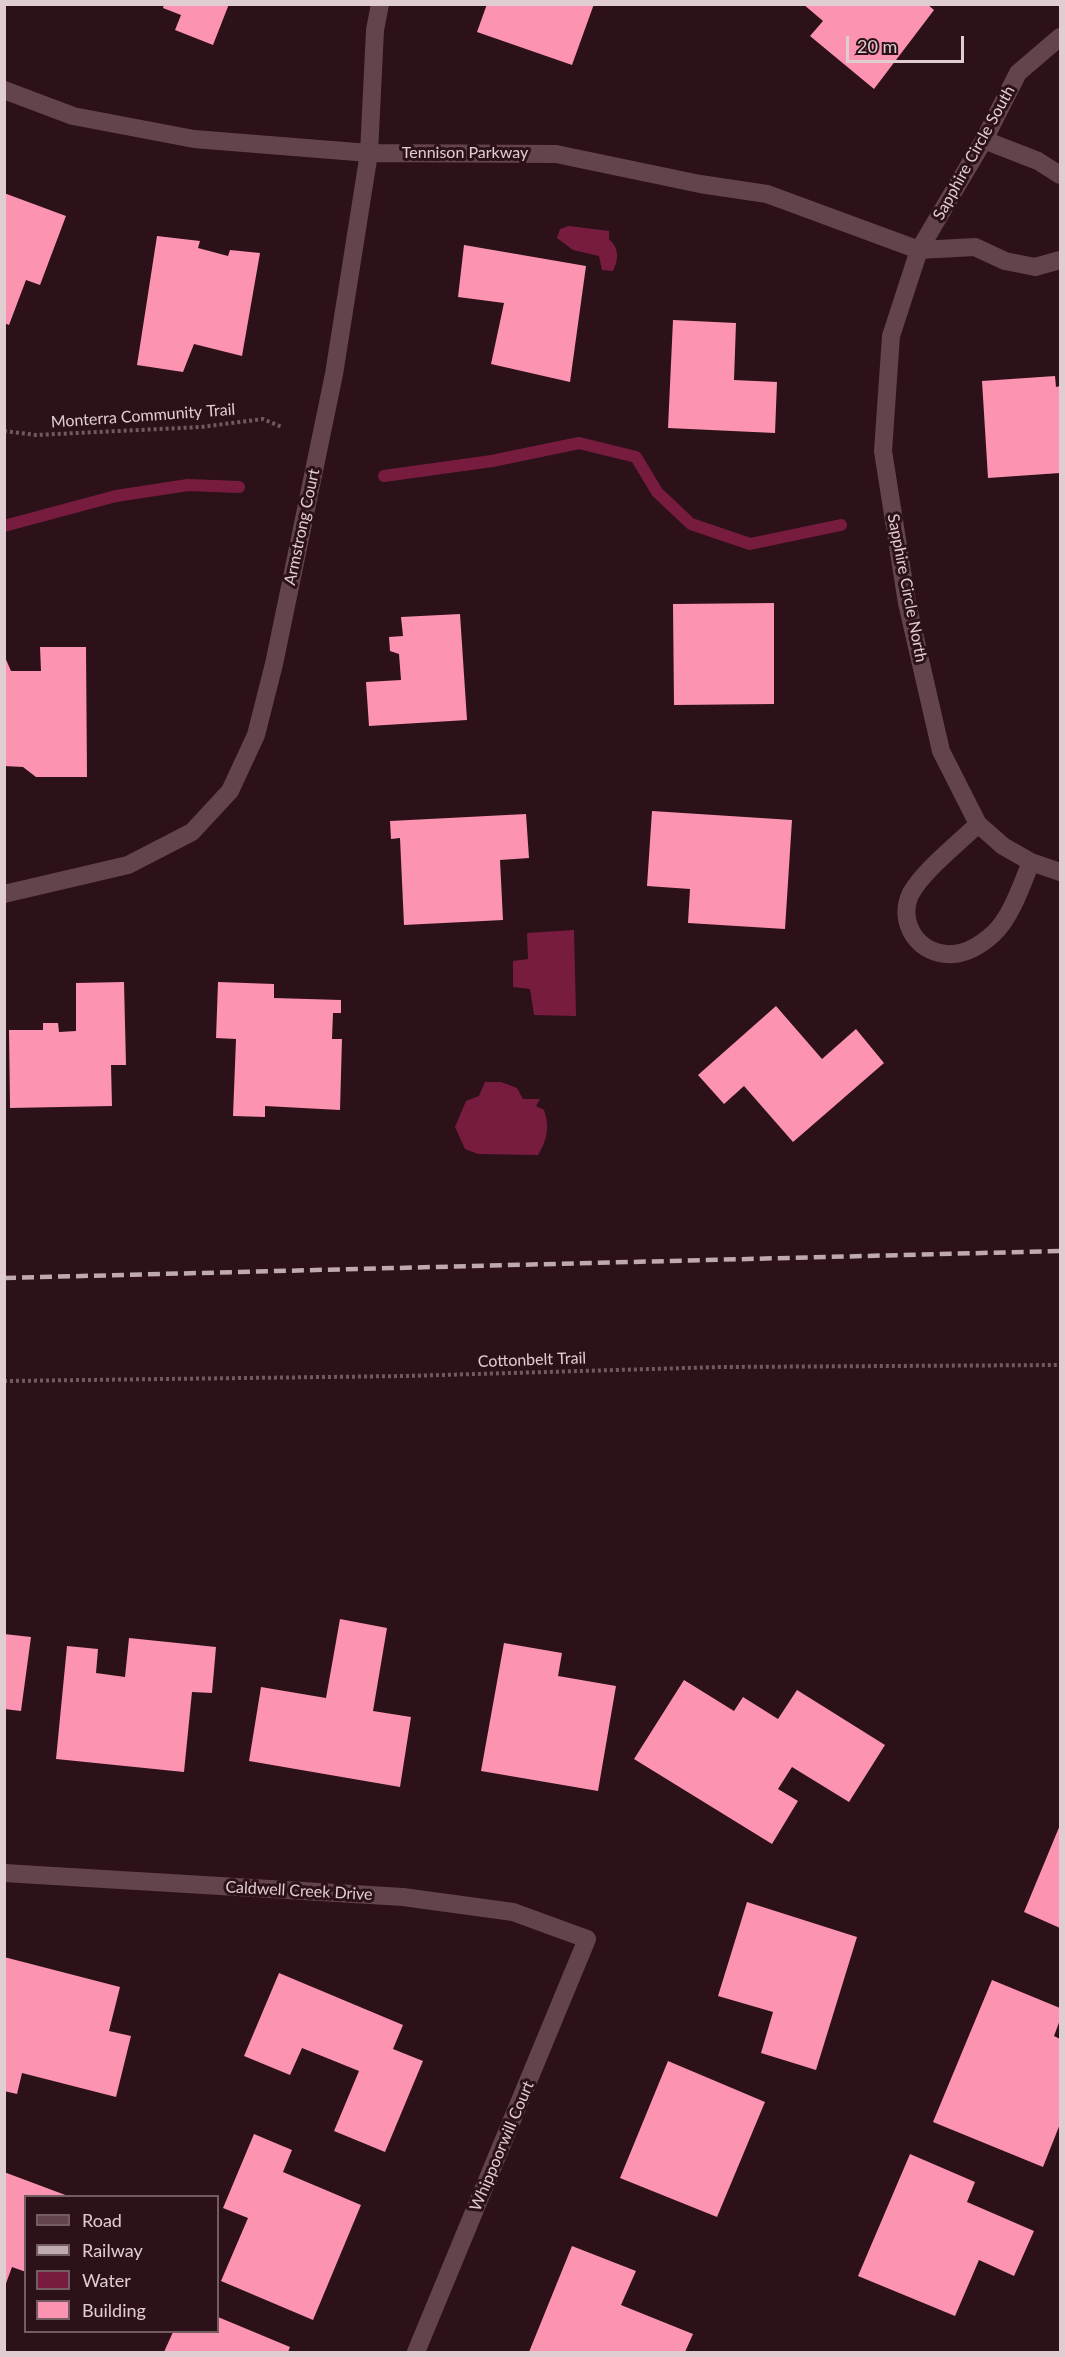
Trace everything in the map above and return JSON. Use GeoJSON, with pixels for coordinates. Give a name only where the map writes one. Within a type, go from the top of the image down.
{"type":"FeatureCollection","features":[{"type":"Feature","properties":{"kind":"street","name":"Armstrong Court"},"geometry":{"type":"LineString","coordinates":[[4,894],[128,866],[192,832],[230,791],[256,735],[274,664],[334,374],[369,153],[375,30],[380,4]]}},
{"type":"Feature","properties":{"kind":"street","name":"Sapphire Circle South"},"geometry":{"type":"LineString","coordinates":[[919,250],[984,140],[1018,73],[1060,37]]}},
{"type":"Feature","properties":{"kind":"street","name":"Tennison Parkway"},"geometry":{"type":"LineString","coordinates":[[4,90],[73,116],[194,139],[369,153],[556,154],[700,184],[767,194],[919,250]]}},
{"type":"Feature","properties":{"kind":"street"},"geometry":{"type":"LineString","coordinates":[[984,140],[1038,161],[1060,175]]}},
{"type":"Feature","properties":{"kind":"street"},"geometry":{"type":"LineString","coordinates":[[919,250],[975,247],[1005,261],[1035,267],[1060,260]]}},
{"type":"Feature","properties":{"kind":"street","name":"Sapphire Circle North"},"geometry":{"type":"LineString","coordinates":[[919,250],[891,336],[883,451],[907,603],[941,751],[978,824],[1003,846],[1031,862],[1060,872]]}},
{"type":"Feature","properties":{"kind":"street"},"geometry":{"type":"LineString","coordinates":[[978,824],[934,866],[912,892],[906,908],[908,928],[919,943],[934,952],[953,954],[975,948],[995,933],[1013,905],[1031,862]]}},
{"type":"Feature","properties":{"kind":"street","name":"Caldwell Creek Drive"},"geometry":{"type":"LineString","coordinates":[[4,1873],[403,1897],[513,1912],[587,1939]]}},
{"type":"Feature","properties":{"kind":"street","name":"Whippoorwill Court"},"geometry":{"type":"LineString","coordinates":[[416,2352],[587,1939]]}},
{"type":"Feature","properties":{"kind":"path","name":"Monterra Community Trail"},"geometry":{"type":"LineString","coordinates":[[4,431],[36,435],[201,427],[263,419],[282,427]]}},
{"type":"Feature","properties":{"kind":"path","name":"Cottonbelt Trail"},"geometry":{"type":"LineString","coordinates":[[4,1381],[406,1376],[721,1367],[1060,1365]]}},
{"type":"Feature","properties":{"kind":"water"},"geometry":{"type":"Polygon","coordinates":[[[569,226],[609,231],[609,239],[615,246],[617,254],[613,271],[602,270],[599,256],[573,250],[557,238],[560,229],[569,226]]]}},
{"type":"Feature","properties":{"kind":"water"},"geometry":{"type":"Polygon","coordinates":[[[574,930],[576,1016],[534,1015],[530,989],[513,987],[513,961],[528,959],[527,933],[574,930]]]}},
{"type":"Feature","properties":{"kind":"water"},"geometry":{"type":"Polygon","coordinates":[[[485,1082],[501,1082],[517,1088],[523,1099],[540,1099],[536,1106],[544,1110],[547,1128],[544,1144],[538,1155],[478,1154],[465,1149],[455,1127],[466,1101],[479,1096],[485,1082]]]}},
{"type":"Feature","properties":{"kind":"building"},"geometry":{"type":"Polygon","coordinates":[[[164,4],[229,4],[213,45],[175,30],[181,15],[163,8],[164,4]]]}},
{"type":"Feature","properties":{"kind":"building"},"geometry":{"type":"Polygon","coordinates":[[[487,4],[594,4],[572,65],[477,32],[487,4]]]}},
{"type":"Feature","properties":{"kind":"building"},"geometry":{"type":"Polygon","coordinates":[[[803,4],[927,4],[934,10],[874,89],[810,36],[823,21],[803,4]]]}},
{"type":"Feature","properties":{"kind":"building"},"geometry":{"type":"Polygon","coordinates":[[[4,193],[66,216],[40,285],[26,280],[9,325],[4,323],[4,193]]]}},
{"type":"Feature","properties":{"kind":"building"},"geometry":{"type":"Polygon","coordinates":[[[157,236],[200,241],[198,248],[228,256],[230,250],[260,253],[242,356],[194,344],[183,372],[137,365],[157,236]]]}},
{"type":"Feature","properties":{"kind":"building"},"geometry":{"type":"Polygon","coordinates":[[[464,245],[586,266],[570,382],[491,364],[504,303],[458,297],[464,245]]]}},
{"type":"Feature","properties":{"kind":"building"},"geometry":{"type":"Polygon","coordinates":[[[673,320],[736,323],[734,380],[777,382],[775,433],[668,428],[673,320]]]}},
{"type":"Feature","properties":{"kind":"building"},"geometry":{"type":"Polygon","coordinates":[[[1055,376],[1056,387],[1060,386],[1060,473],[988,478],[982,381],[1055,376]]]}},
{"type":"Feature","properties":{"kind":"building"},"geometry":{"type":"Polygon","coordinates":[[[774,603],[774,704],[674,705],[673,604],[774,603]]]}},
{"type":"Feature","properties":{"kind":"building"},"geometry":{"type":"Polygon","coordinates":[[[460,614],[467,720],[369,726],[366,682],[401,680],[399,654],[390,651],[389,637],[403,636],[401,617],[460,614]]]}},
{"type":"Feature","properties":{"kind":"building"},"geometry":{"type":"Polygon","coordinates":[[[40,647],[86,647],[87,777],[36,777],[23,767],[4,766],[4,655],[11,671],[41,671],[40,647]]]}},
{"type":"Feature","properties":{"kind":"building"},"geometry":{"type":"Polygon","coordinates":[[[652,811],[792,820],[785,929],[688,923],[690,889],[647,886],[652,811]]]}},
{"type":"Feature","properties":{"kind":"building"},"geometry":{"type":"Polygon","coordinates":[[[526,814],[529,858],[500,860],[503,920],[404,925],[400,838],[391,839],[390,821],[526,814]]]}},
{"type":"Feature","properties":{"kind":"building"},"geometry":{"type":"Polygon","coordinates":[[[124,982],[126,1065],[111,1065],[112,1106],[10,1108],[9,1030],[43,1030],[43,1023],[58,1023],[59,1032],[76,1031],[76,983],[124,982]]]}},
{"type":"Feature","properties":{"kind":"building"},"geometry":{"type":"Polygon","coordinates":[[[218,982],[274,984],[274,998],[341,1000],[341,1013],[333,1013],[332,1039],[342,1039],[340,1110],[265,1106],[265,1117],[233,1116],[236,1039],[216,1038],[218,982]]]}},
{"type":"Feature","properties":{"kind":"building"},"geometry":{"type":"Polygon","coordinates":[[[776,1006],[822,1059],[856,1029],[884,1063],[793,1142],[744,1086],[724,1104],[698,1075],[776,1006]]]}},
{"type":"Feature","properties":{"kind":"building"},"geometry":{"type":"Polygon","coordinates":[[[340,1619],[387,1628],[373,1711],[411,1717],[400,1787],[249,1761],[261,1687],[326,1698],[340,1619]]]}},
{"type":"Feature","properties":{"kind":"building"},"geometry":{"type":"Polygon","coordinates":[[[4,1634],[31,1637],[21,1711],[4,1709],[4,1634]]]}},
{"type":"Feature","properties":{"kind":"building"},"geometry":{"type":"Polygon","coordinates":[[[129,1638],[216,1647],[212,1693],[192,1692],[184,1772],[56,1759],[67,1646],[98,1649],[96,1673],[125,1677],[129,1638]]]}},
{"type":"Feature","properties":{"kind":"building"},"geometry":{"type":"Polygon","coordinates":[[[504,1643],[562,1653],[558,1676],[616,1686],[598,1791],[481,1771],[504,1643]]]}},
{"type":"Feature","properties":{"kind":"building"},"geometry":{"type":"Polygon","coordinates":[[[684,1680],[734,1711],[743,1697],[778,1719],[797,1690],[885,1745],[849,1802],[792,1767],[778,1789],[798,1801],[772,1844],[634,1759],[684,1680]]]}},
{"type":"Feature","properties":{"kind":"building"},"geometry":{"type":"Polygon","coordinates":[[[1060,1825],[1060,1928],[1024,1912],[1060,1825]]]}},
{"type":"Feature","properties":{"kind":"building"},"geometry":{"type":"Polygon","coordinates":[[[747,1902],[857,1937],[816,2070],[761,2053],[773,2012],[718,1996],[747,1902]]]}},
{"type":"Feature","properties":{"kind":"building"},"geometry":{"type":"Polygon","coordinates":[[[4,1957],[120,1987],[109,2031],[131,2036],[116,2097],[22,2073],[17,2094],[4,2091],[4,1957]]]}},
{"type":"Feature","properties":{"kind":"building"},"geometry":{"type":"Polygon","coordinates":[[[279,1973],[403,2025],[393,2049],[423,2061],[385,2152],[334,2131],[359,2071],[302,2048],[290,2075],[244,2056],[279,1973]]]}},
{"type":"Feature","properties":{"kind":"building"},"geometry":{"type":"Polygon","coordinates":[[[992,1980],[1060,2008],[1060,2020],[1054,2036],[1060,2039],[1060,2124],[1043,2167],[933,2122],[992,1980]]]}},
{"type":"Feature","properties":{"kind":"building"},"geometry":{"type":"Polygon","coordinates":[[[668,2061],[765,2102],[717,2217],[620,2178],[668,2061]]]}},
{"type":"Feature","properties":{"kind":"building"},"geometry":{"type":"Polygon","coordinates":[[[254,2134],[292,2150],[283,2172],[361,2205],[313,2320],[221,2281],[248,2218],[223,2208],[254,2134]]]}},
{"type":"Feature","properties":{"kind":"building"},"geometry":{"type":"Polygon","coordinates":[[[910,2154],[975,2182],[967,2202],[1034,2231],[1014,2276],[979,2260],[955,2316],[858,2276],[910,2154]]]}},
{"type":"Feature","properties":{"kind":"building"},"geometry":{"type":"Polygon","coordinates":[[[4,2172],[65,2195],[24,2195],[24,2271],[12,2267],[5,2286],[4,2172]]]}},
{"type":"Feature","properties":{"kind":"building"},"geometry":{"type":"Polygon","coordinates":[[[572,2246],[636,2271],[621,2305],[693,2334],[685,2352],[529,2352],[572,2246]]]}},
{"type":"Feature","properties":{"kind":"building"},"geometry":{"type":"Polygon","coordinates":[[[219,2317],[290,2347],[288,2352],[164,2352],[173,2333],[219,2333],[219,2317]]]}},
{"type":"Feature","properties":{"kind":"waterway"},"geometry":{"type":"LineString","coordinates":[[384,476],[492,461],[579,443],[636,457],[657,492],[691,524],[750,544],[841,525]]}},
{"type":"Feature","properties":{"kind":"waterway"},"geometry":{"type":"LineString","coordinates":[[4,526],[116,496],[188,485],[239,487]]}},
{"type":"Feature","properties":{"kind":"railway"},"geometry":{"type":"LineString","coordinates":[[4,1278],[1060,1251]]}}]}
